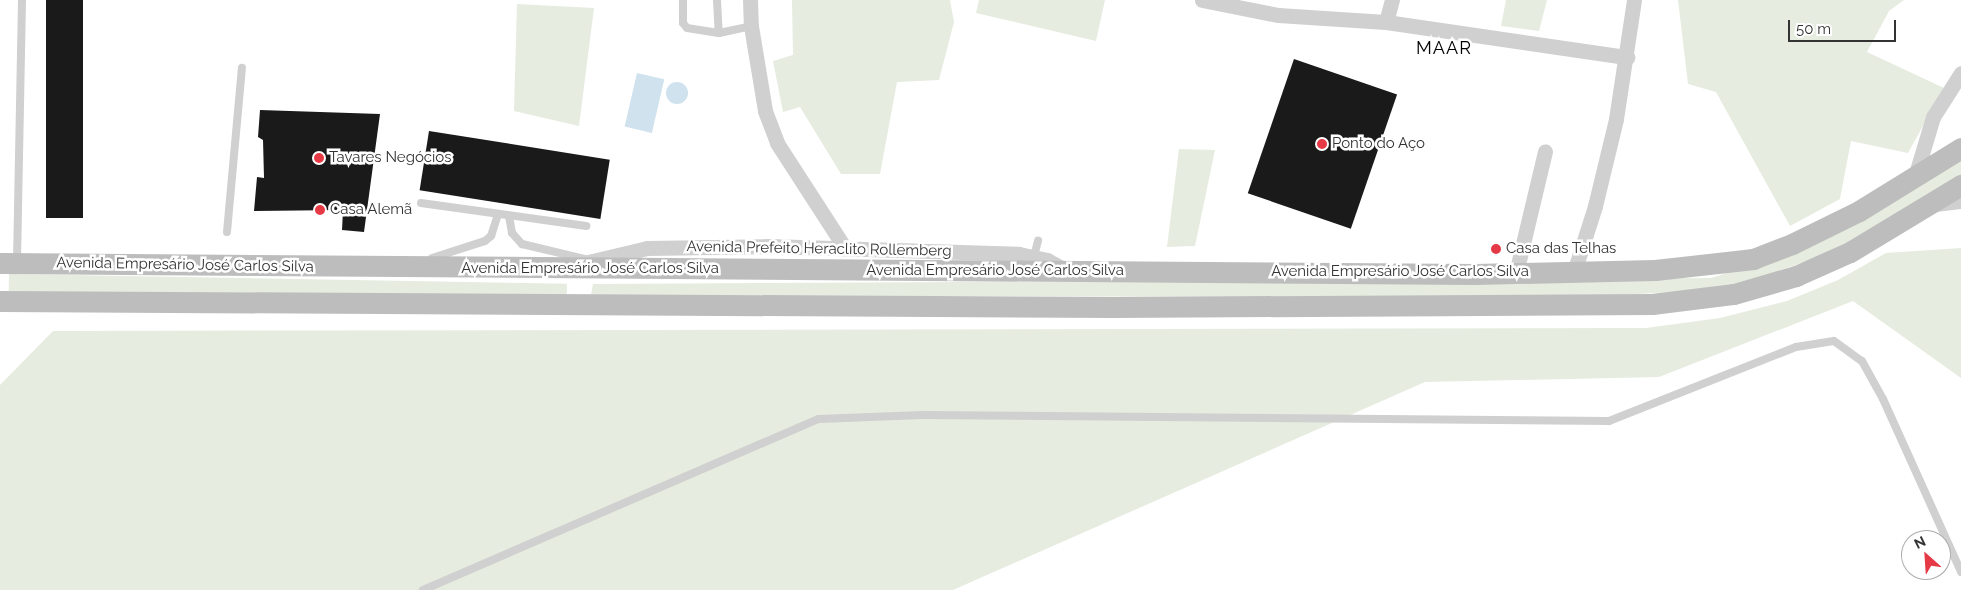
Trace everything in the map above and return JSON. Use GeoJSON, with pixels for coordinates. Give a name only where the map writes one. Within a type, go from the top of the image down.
{"type":"FeatureCollection","features":[{"type":"Feature","properties":{"kind":"main road","name":"Avenida Empresário José Carlos Silva"},"geometry":{"type":"LineString","coordinates":[[8,263],[401,267],[582,266],[754,270],[1516,273],[1690,267],[1752,259],[1826,228],[1961,148]]}},
{"type":"Feature","properties":{"kind":"main road"},"geometry":{"type":"LineString","coordinates":[[0,301],[1104,306],[1652,304],[1734,294],[1796,276],[1850,252],[1933,204],[1961,185]]}},
{"type":"Feature","properties":{"kind":"main road"},"geometry":{"type":"LineString","coordinates":[[578,303],[575,292],[582,266]]}},
{"type":"Feature","properties":{"kind":"street"},"geometry":{"type":"LineString","coordinates":[[750,0],[751,26],[765,111],[778,143],[845,248]]}},
{"type":"Feature","properties":{"kind":"street"},"geometry":{"type":"LineString","coordinates":[[1202,0],[1278,15],[1386,22],[1627,58]]}},
{"type":"Feature","properties":{"kind":"street"},"geometry":{"type":"LineString","coordinates":[[1386,22],[1392,0]]}},
{"type":"Feature","properties":{"kind":"street"},"geometry":{"type":"LineString","coordinates":[[1574,272],[1595,206],[1627,58],[1634,0]]}},
{"type":"Feature","properties":{"kind":"street"},"geometry":{"type":"LineString","coordinates":[[1915,177],[1933,117],[1961,72]]}},
{"type":"Feature","properties":{"kind":"street"},"geometry":{"type":"LineString","coordinates":[[1516,273],[1545,151]]}},
{"type":"Feature","properties":{"kind":"street"},"geometry":{"type":"LineString","coordinates":[[1933,204],[1961,201]]}},
{"type":"Feature","properties":{"kind":"street"},"geometry":{"type":"LineString","coordinates":[[754,270],[755,246]]}},
{"type":"Feature","properties":{"kind":"street","name":"Avenida Prefeito Heraclito Rollemberg"},"geometry":{"type":"LineString","coordinates":[[582,266],[647,248],[755,246],[1034,256],[1066,271]]}},
{"type":"Feature","properties":{"kind":"lane"},"geometry":{"type":"LineString","coordinates":[[8,263],[22,0]]}},
{"type":"Feature","properties":{"kind":"lane"},"geometry":{"type":"LineString","coordinates":[[683,0],[683,23],[687,28],[718,33],[751,26]]}},
{"type":"Feature","properties":{"kind":"lane"},"geometry":{"type":"LineString","coordinates":[[717,0],[718,33]]}},
{"type":"Feature","properties":{"kind":"lane"},"geometry":{"type":"LineString","coordinates":[[228,232],[242,68]]}},
{"type":"Feature","properties":{"kind":"lane"},"geometry":{"type":"LineString","coordinates":[[421,204],[586,226]]}},
{"type":"Feature","properties":{"kind":"lane"},"geometry":{"type":"LineString","coordinates":[[401,267],[485,241],[491,236],[498,214]]}},
{"type":"Feature","properties":{"kind":"lane"},"geometry":{"type":"LineString","coordinates":[[510,216],[512,233],[522,244],[582,266]]}},
{"type":"Feature","properties":{"kind":"lane"},"geometry":{"type":"LineString","coordinates":[[1034,256],[1038,241]]}},
{"type":"Feature","properties":{"kind":"lane"},"geometry":{"type":"LineString","coordinates":[[423,590],[819,419],[923,415],[1609,422],[1796,347],[1834,341],[1862,361],[1884,399],[1961,572]]}},
{"type":"Feature","properties":{"kind":"shaded area"},"geometry":{"type":"Polygon","coordinates":[[[792,0],[950,0],[954,22],[939,80],[897,82],[880,174],[841,174],[800,107],[783,112],[773,61],[793,55],[792,0]]]}},
{"type":"Feature","properties":{"kind":"shaded area"},"geometry":{"type":"Polygon","coordinates":[[[979,0],[1105,0],[1096,41],[976,13],[979,0]]]}},
{"type":"Feature","properties":{"kind":"shaded area"},"geometry":{"type":"Polygon","coordinates":[[[1506,0],[1547,0],[1539,31],[1501,26],[1506,0]]]}},
{"type":"Feature","properties":{"kind":"shaded area"},"geometry":{"type":"Polygon","coordinates":[[[1678,0],[1904,0],[1889,11],[1867,52],[1944,88],[1908,153],[1851,141],[1840,199],[1790,226],[1716,92],[1688,84],[1678,0]]]}},
{"type":"Feature","properties":{"kind":"shaded area"},"geometry":{"type":"Polygon","coordinates":[[[517,4],[594,8],[579,126],[514,111],[517,4]]]}},
{"type":"Feature","properties":{"kind":"shaded area"},"geometry":{"type":"Polygon","coordinates":[[[1179,149],[1215,150],[1195,246],[1167,247],[1179,149]]]}},
{"type":"Feature","properties":{"kind":"shaded area"},"geometry":{"type":"Polygon","coordinates":[[[1961,156],[1961,176],[1848,246],[1729,289],[1563,298],[591,295],[593,284],[1711,278],[1813,246],[1961,156]]]}},
{"type":"Feature","properties":{"kind":"shaded area"},"geometry":{"type":"Polygon","coordinates":[[[1961,248],[1961,378],[1853,301],[1659,377],[1425,382],[953,590],[0,590],[0,385],[53,331],[1646,328],[1720,318],[1787,301],[1838,280],[1886,253],[1961,248]]]}},
{"type":"Feature","properties":{"kind":"shaded area"},"geometry":{"type":"Polygon","coordinates":[[[9,274],[567,284],[567,302],[9,292],[9,274]]]}},
{"type":"Feature","properties":{"kind":"water"},"geometry":{"type":"Polygon","coordinates":[[[637,73],[664,79],[652,133],[625,127],[637,73]]]}},
{"type":"Feature","properties":{"kind":"water"},"geometry":{"type":"Polygon","coordinates":[[[677,82],[687,89],[688,93],[681,103],[677,104],[667,97],[666,93],[673,83],[677,82]]]}},
{"type":"Feature","properties":{"kind":"building"},"geometry":{"type":"Polygon","coordinates":[[[46,0],[83,0],[83,218],[46,218],[46,0]]]}},
{"type":"Feature","properties":{"kind":"building","name":"Ponto do Aço"},"geometry":{"type":"Polygon","coordinates":[[[1294,59],[1397,94],[1351,229],[1248,193],[1294,59]]]}},
{"type":"Feature","properties":{"kind":"building","name":"Tavares Negócios"},"geometry":{"type":"Polygon","coordinates":[[[260,110],[380,114],[364,232],[342,230],[343,210],[254,211],[257,177],[264,178],[263,140],[258,137],[260,110]]]}},
{"type":"Feature","properties":{"kind":"building"},"geometry":{"type":"Polygon","coordinates":[[[429,131],[610,160],[600,219],[420,190],[429,131]]]}},
{"type":"Feature","properties":{"kind":"place","name":"Ponto do Aço"},"geometry":{"type":"Point","coordinates":[1322,144]}},
{"type":"Feature","properties":{"kind":"place","name":"Tavares Negócios"},"geometry":{"type":"Point","coordinates":[319,158]}},
{"type":"Feature","properties":{"kind":"place","name":"Casa Alemã"},"geometry":{"type":"Point","coordinates":[320,210]}},
{"type":"Feature","properties":{"kind":"place","name":"Casa das Telhas"},"geometry":{"type":"Point","coordinates":[1496,249]}},
{"type":"Feature","properties":{"kind":"district","name":"MAAR"},"geometry":{"type":"Point","coordinates":[1444,48]}}]}
